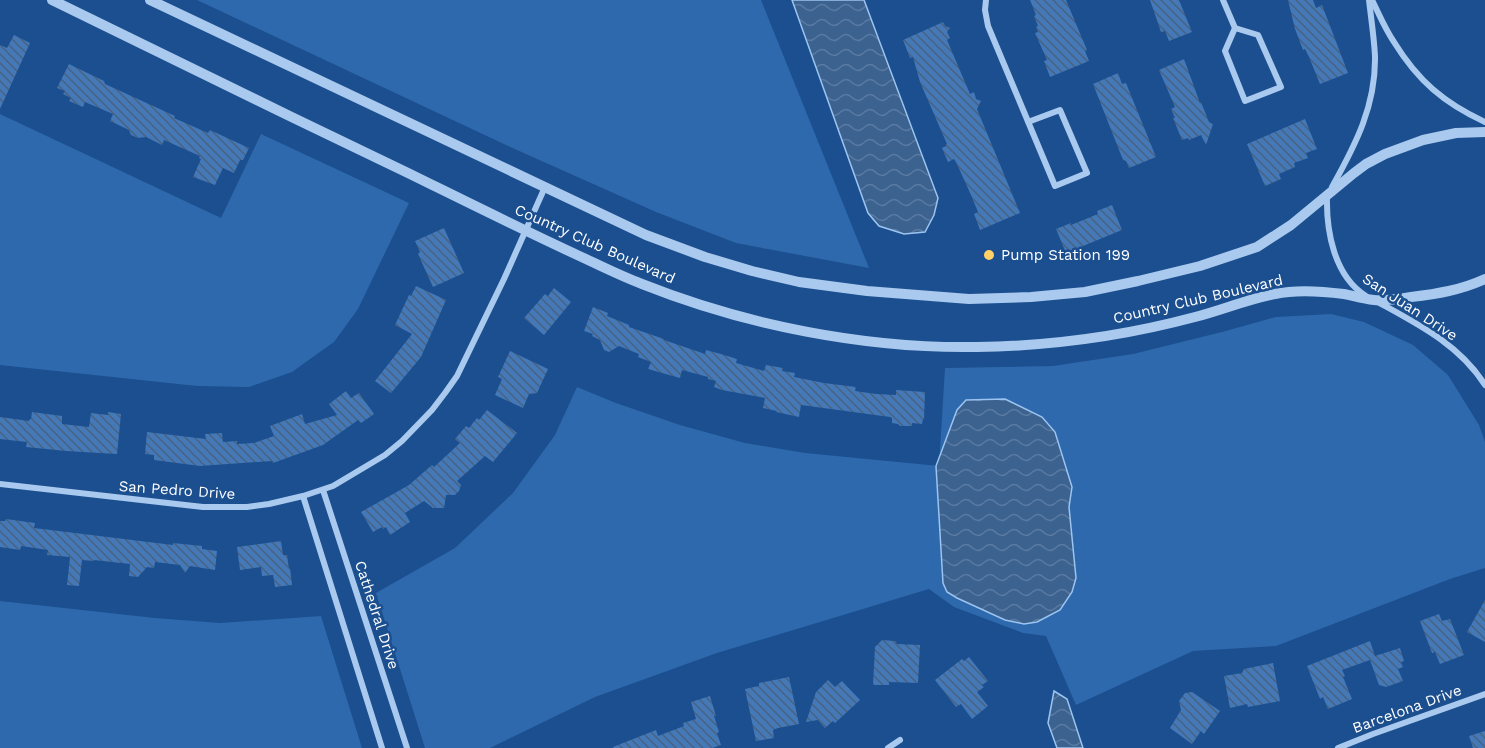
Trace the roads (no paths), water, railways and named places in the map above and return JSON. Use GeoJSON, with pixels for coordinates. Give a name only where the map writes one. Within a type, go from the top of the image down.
{"type":"FeatureCollection","features":[{"type":"Feature","properties":{"kind":"street","name":"Country Club Boulevard"},"geometry":{"type":"LineString","coordinates":[[52,0],[525,231],[639,283],[696,304],[795,329],[864,341],[974,347],[1018,345],[1085,339],[1140,330],[1196,317],[1275,294],[1315,291],[1373,300],[1391,300],[1446,292],[1471,286],[1485,279]]}},
{"type":"Feature","properties":{"kind":"street","name":"Country Club Boulevard"},"geometry":{"type":"LineString","coordinates":[[150,0],[646,235],[705,257],[752,271],[799,282],[867,291],[969,299],[1031,297],[1085,292],[1200,266],[1257,247],[1291,225],[1366,164],[1385,154],[1423,140],[1456,133],[1485,132]]}},
{"type":"Feature","properties":{"kind":"street"},"geometry":{"type":"LineString","coordinates":[[986,0],[987,26],[1055,186],[1087,173],[1060,110],[1028,122]]}},
{"type":"Feature","properties":{"kind":"street"},"geometry":{"type":"LineString","coordinates":[[1223,0],[1235,28],[1224,51],[1245,101],[1281,87],[1258,35],[1235,28]]}},
{"type":"Feature","properties":{"kind":"street","name":"San Juan Drive"},"geometry":{"type":"LineString","coordinates":[[1371,0],[1393,41],[1427,85],[1466,114],[1485,122]]}},
{"type":"Feature","properties":{"kind":"street","name":"San Juan Drive"},"geometry":{"type":"LineString","coordinates":[[1371,0],[1375,57],[1371,97],[1359,136],[1328,195],[1328,224],[1332,244],[1342,270],[1357,290],[1443,340],[1473,369],[1485,385]]}},
{"type":"Feature","properties":{"kind":"street","name":"San Pedro Drive"},"geometry":{"type":"LineString","coordinates":[[0,484],[203,507],[247,507],[323,490],[359,471],[402,441],[432,410],[457,375],[504,279],[545,187]]}},
{"type":"Feature","properties":{"kind":"street","name":"Cathedral Drive"},"geometry":{"type":"LineString","coordinates":[[323,490],[407,748]]}},
{"type":"Feature","properties":{"kind":"street"},"geometry":{"type":"LineString","coordinates":[[303,496],[382,748]]}},
{"type":"Feature","properties":{"kind":"street","name":"Barcelona Drive"},"geometry":{"type":"LineString","coordinates":[[1338,748],[1485,694]]}},
{"type":"Feature","properties":{"kind":"street"},"geometry":{"type":"LineString","coordinates":[[888,748],[900,740]]}},
{"type":"Feature","properties":{"kind":"water"},"geometry":{"type":"Polygon","coordinates":[[[792,0],[864,0],[938,198],[934,215],[925,232],[904,234],[879,226],[868,213],[792,0]]]}},
{"type":"Feature","properties":{"kind":"water"},"geometry":{"type":"Polygon","coordinates":[[[1005,399],[1042,417],[1055,432],[1072,487],[1069,507],[1076,578],[1072,592],[1060,610],[1037,622],[1024,624],[1005,620],[957,598],[947,592],[943,583],[936,466],[957,410],[966,400],[1005,399]]]}},
{"type":"Feature","properties":{"kind":"water"},"geometry":{"type":"Polygon","coordinates":[[[1054,691],[1067,699],[1083,748],[1057,748],[1048,723],[1054,691]]]}},
{"type":"Feature","properties":{"kind":"place","name":"Pump Station 199"},"geometry":{"type":"Point","coordinates":[989,255]}}]}
